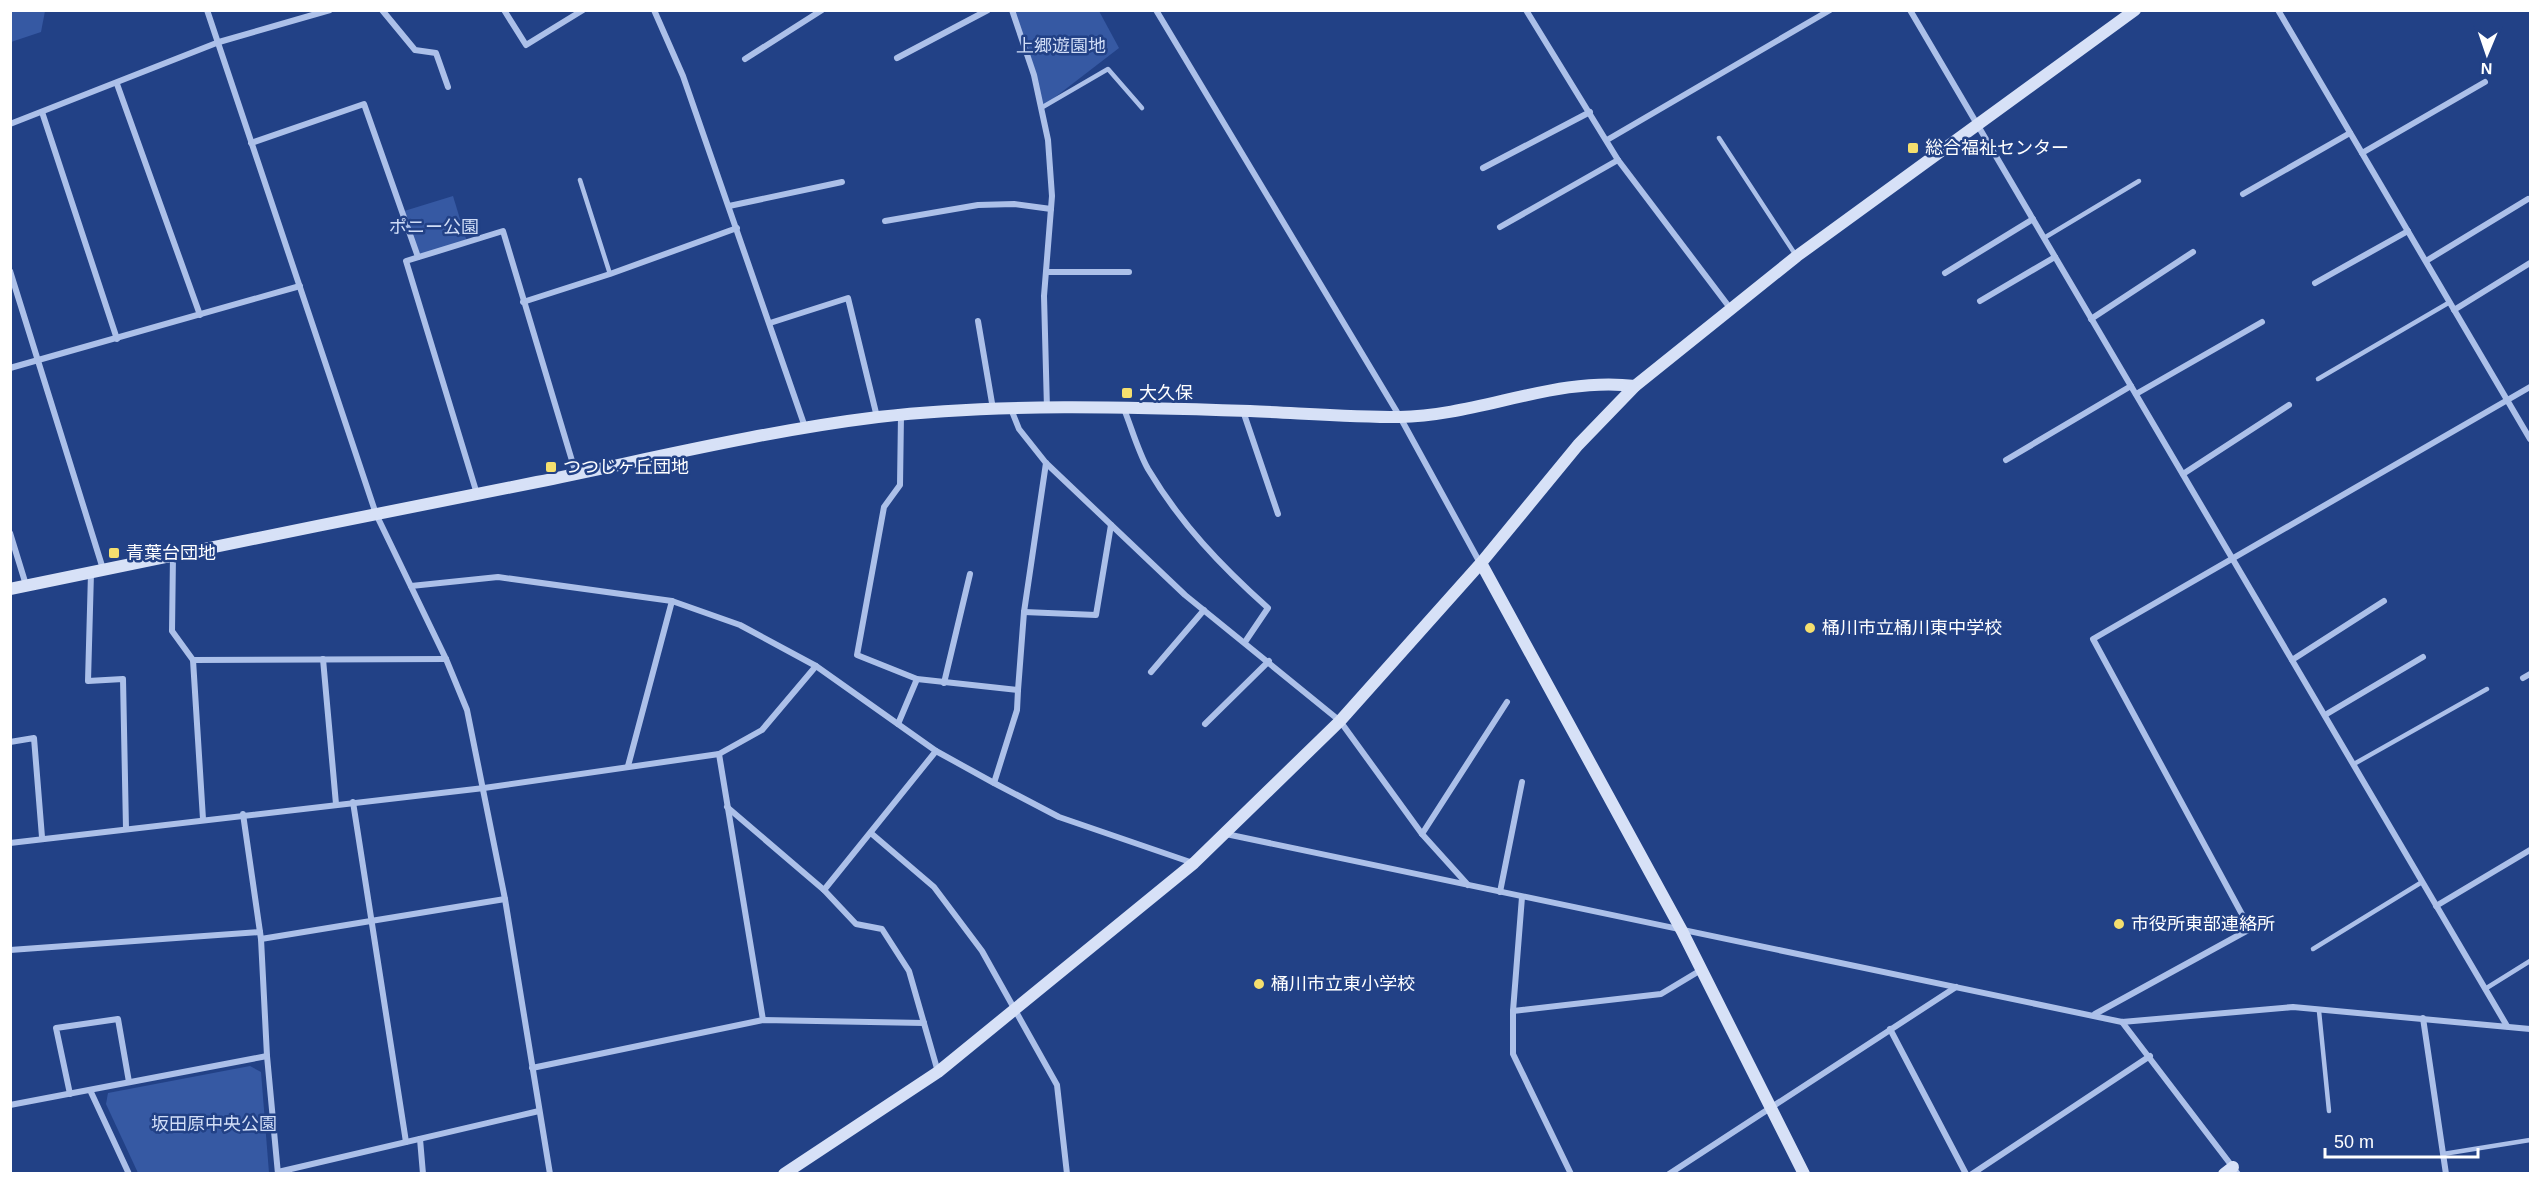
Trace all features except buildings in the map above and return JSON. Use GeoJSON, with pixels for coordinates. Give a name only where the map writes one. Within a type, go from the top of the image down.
{"type":"FeatureCollection","features":[{"type":"Feature","properties":{"kind":"street"},"geometry":{"type":"LineString","coordinates":[[207,10],[376,514],[446,659],[467,710],[506,899],[550,1173]]}},
{"type":"Feature","properties":{"kind":"street"},"geometry":{"type":"LineString","coordinates":[[10,124],[117,84],[219,42],[330,10]]}},
{"type":"Feature","properties":{"kind":"street"},"geometry":{"type":"LineString","coordinates":[[382,10],[416,50],[436,53],[448,87]]}},
{"type":"Feature","properties":{"kind":"street"},"geometry":{"type":"LineString","coordinates":[[504,10],[526,45],[572,13],[583,10]]}},
{"type":"Feature","properties":{"kind":"street"},"geometry":{"type":"LineString","coordinates":[[654,10],[683,76],[805,428]]}},
{"type":"Feature","properties":{"kind":"street"},"geometry":{"type":"LineString","coordinates":[[745,59],[822,10]]}},
{"type":"Feature","properties":{"kind":"street"},"geometry":{"type":"LineString","coordinates":[[897,58],[988,10]]}},
{"type":"Feature","properties":{"kind":"street"},"geometry":{"type":"LineString","coordinates":[[1012,10],[1034,75],[1048,140],[1051,209],[1046,272],[1047,409]]}},
{"type":"Feature","properties":{"kind":"street"},"geometry":{"type":"LineString","coordinates":[[1156,10],[1401,417],[1682,931],[1804,1173]]}},
{"type":"Feature","properties":{"kind":"street"},"geometry":{"type":"LineString","coordinates":[[1526,10],[1618,160],[1730,308]]}},
{"type":"Feature","properties":{"kind":"street"},"geometry":{"type":"LineString","coordinates":[[1607,140],[1830,10]]}},
{"type":"Feature","properties":{"kind":"street"},"geometry":{"type":"LineString","coordinates":[[1910,10],[2507,1026]]}},
{"type":"Feature","properties":{"kind":"street"},"geometry":{"type":"LineString","coordinates":[[789,1172],[938,1072],[1194,863],[1340,721],[1481,563],[1578,445],[1635,386],[1797,256],[2135,10]]}},
{"type":"Feature","properties":{"kind":"street"},"geometry":{"type":"LineString","coordinates":[[2278,10],[2530,439]]}},
{"type":"Feature","properties":{"kind":"street"},"geometry":{"type":"LineString","coordinates":[[2362,153],[2485,82]]}},
{"type":"Feature","properties":{"kind":"street"},"geometry":{"type":"LineString","coordinates":[[117,84],[200,315]]}},
{"type":"Feature","properties":{"kind":"street"},"geometry":{"type":"LineString","coordinates":[[251,142],[364,104],[418,257]]}},
{"type":"Feature","properties":{"kind":"street"},"geometry":{"type":"LineString","coordinates":[[42,112],[117,339]]}},
{"type":"Feature","properties":{"kind":"street"},"geometry":{"type":"LineString","coordinates":[[1483,168],[1590,112]]}},
{"type":"Feature","properties":{"kind":"street"},"geometry":{"type":"LineString","coordinates":[[2243,194],[2350,133]]}},
{"type":"Feature","properties":{"kind":"street"},"geometry":{"type":"LineString","coordinates":[[1500,227],[1618,160]]}},
{"type":"Feature","properties":{"kind":"street"},"geometry":{"type":"LineString","coordinates":[[729,206],[842,182]]}},
{"type":"Feature","properties":{"kind":"street"},"geometry":{"type":"LineString","coordinates":[[2426,261],[2528,199]]}},
{"type":"Feature","properties":{"kind":"street"},"geometry":{"type":"LineString","coordinates":[[885,221],[978,205],[1014,204],[1051,209]]}},
{"type":"Feature","properties":{"kind":"street"},"geometry":{"type":"LineString","coordinates":[[1945,273],[2033,219]]}},
{"type":"Feature","properties":{"kind":"street"},"geometry":{"type":"LineString","coordinates":[[523,302],[610,274],[737,228]]}},
{"type":"Feature","properties":{"kind":"street"},"geometry":{"type":"LineString","coordinates":[[477,494],[406,261],[503,231],[576,474]]}},
{"type":"Feature","properties":{"kind":"street"},"geometry":{"type":"LineString","coordinates":[[2314,283],[2408,231]]}},
{"type":"Feature","properties":{"kind":"street"},"geometry":{"type":"LineString","coordinates":[[2091,319],[2193,252]]}},
{"type":"Feature","properties":{"kind":"street"},"geometry":{"type":"LineString","coordinates":[[1980,301],[2055,257]]}},
{"type":"Feature","properties":{"kind":"street"},"geometry":{"type":"LineString","coordinates":[[2454,310],[2530,263]]}},
{"type":"Feature","properties":{"kind":"street"},"geometry":{"type":"LineString","coordinates":[[10,272],[40,360],[97,571],[88,681],[123,679],[126,829]]}},
{"type":"Feature","properties":{"kind":"street"},"geometry":{"type":"LineString","coordinates":[[1046,272],[1130,272]]}},
{"type":"Feature","properties":{"kind":"street"},"geometry":{"type":"LineString","coordinates":[[10,368],[300,286]]}},
{"type":"Feature","properties":{"kind":"street"},"geometry":{"type":"LineString","coordinates":[[770,323],[848,298],[877,417]]}},
{"type":"Feature","properties":{"kind":"street"},"geometry":{"type":"LineString","coordinates":[[978,321],[993,410]]}},
{"type":"Feature","properties":{"kind":"street"},"geometry":{"type":"LineString","coordinates":[[2136,394],[2262,322]]}},
{"type":"Feature","properties":{"kind":"street"},"geometry":{"type":"LineString","coordinates":[[10,589],[173,554],[805,428],[877,417],[1011,409],[1124,409],[1401,417],[1437,414],[1580,385],[1609,383],[1635,386]]}},
{"type":"Feature","properties":{"kind":"street"},"geometry":{"type":"LineString","coordinates":[[2006,460],[2131,386]]}},
{"type":"Feature","properties":{"kind":"street"},"geometry":{"type":"LineString","coordinates":[[2095,1014],[2250,929],[2093,639],[2234,560],[2530,387]]}},
{"type":"Feature","properties":{"kind":"street"},"geometry":{"type":"LineString","coordinates":[[2183,474],[2289,405]]}},
{"type":"Feature","properties":{"kind":"street"},"geometry":{"type":"LineString","coordinates":[[1011,409],[1019,429],[1046,463],[1111,525],[1204,610],[1340,721],[1422,834],[1468,885]]}},
{"type":"Feature","properties":{"kind":"street"},"geometry":{"type":"LineString","coordinates":[[1124,409],[1147,467],[1186,526],[1227,571],[1268,608],[1245,642]]}},
{"type":"Feature","properties":{"kind":"street"},"geometry":{"type":"LineString","coordinates":[[1243,411],[1278,514]]}},
{"type":"Feature","properties":{"kind":"street"},"geometry":{"type":"LineString","coordinates":[[901,415],[900,485],[885,507],[857,655],[917,679],[1018,690]]}},
{"type":"Feature","properties":{"kind":"street"},"geometry":{"type":"LineString","coordinates":[[994,783],[1017,710],[1024,612],[1046,463]]}},
{"type":"Feature","properties":{"kind":"street"},"geometry":{"type":"LineString","coordinates":[[1024,612],[1096,615],[1111,525]]}},
{"type":"Feature","properties":{"kind":"street"},"geometry":{"type":"LineString","coordinates":[[10,533],[27,586]]}},
{"type":"Feature","properties":{"kind":"street"},"geometry":{"type":"LineString","coordinates":[[173,554],[172,631],[193,660],[203,819]]}},
{"type":"Feature","properties":{"kind":"street"},"geometry":{"type":"LineString","coordinates":[[944,683],[970,574]]}},
{"type":"Feature","properties":{"kind":"street"},"geometry":{"type":"LineString","coordinates":[[411,586],[498,577],[672,601],[740,625],[816,666],[936,751],[994,783],[1059,817],[1194,863]]}},
{"type":"Feature","properties":{"kind":"street"},"geometry":{"type":"LineString","coordinates":[[628,766],[672,601]]}},
{"type":"Feature","properties":{"kind":"street"},"geometry":{"type":"LineString","coordinates":[[2292,660],[2384,601]]}},
{"type":"Feature","properties":{"kind":"street"},"geometry":{"type":"LineString","coordinates":[[1151,672],[1204,610]]}},
{"type":"Feature","properties":{"kind":"street"},"geometry":{"type":"LineString","coordinates":[[2325,715],[2423,657]]}},
{"type":"Feature","properties":{"kind":"street"},"geometry":{"type":"LineString","coordinates":[[323,659],[336,804]]}},
{"type":"Feature","properties":{"kind":"street"},"geometry":{"type":"LineString","coordinates":[[193,660],[446,659]]}},
{"type":"Feature","properties":{"kind":"street"},"geometry":{"type":"LineString","coordinates":[[1205,724],[1269,661]]}},
{"type":"Feature","properties":{"kind":"street"},"geometry":{"type":"LineString","coordinates":[[10,843],[42,837],[484,788],[719,754],[762,730],[816,666]]}},
{"type":"Feature","properties":{"kind":"street"},"geometry":{"type":"LineString","coordinates":[[2523,678],[2530,674]]}},
{"type":"Feature","properties":{"kind":"street"},"geometry":{"type":"LineString","coordinates":[[898,724],[917,679]]}},
{"type":"Feature","properties":{"kind":"street"},"geometry":{"type":"LineString","coordinates":[[1422,834],[1507,702]]}},
{"type":"Feature","properties":{"kind":"street"},"geometry":{"type":"LineString","coordinates":[[10,741],[34,738],[42,837]]}},
{"type":"Feature","properties":{"kind":"street"},"geometry":{"type":"LineString","coordinates":[[824,890],[872,834],[936,751]]}},
{"type":"Feature","properties":{"kind":"street"},"geometry":{"type":"LineString","coordinates":[[719,754],[763,1020]]}},
{"type":"Feature","properties":{"kind":"street"},"geometry":{"type":"LineString","coordinates":[[1500,892],[1522,782]]}},
{"type":"Feature","properties":{"kind":"street"},"geometry":{"type":"LineString","coordinates":[[353,802],[374,920],[406,1142]]}},
{"type":"Feature","properties":{"kind":"street"},"geometry":{"type":"LineString","coordinates":[[727,807],[824,890],[856,924],[882,929],[909,971],[938,1072]]}},
{"type":"Feature","properties":{"kind":"street"},"geometry":{"type":"LineString","coordinates":[[243,814],[260,936],[267,1056],[278,1173],[539,1111]]}},
{"type":"Feature","properties":{"kind":"street"},"geometry":{"type":"LineString","coordinates":[[872,834],[934,887],[982,951],[1057,1084],[1067,1173]]}},
{"type":"Feature","properties":{"kind":"street"},"geometry":{"type":"LineString","coordinates":[[1225,834],[1682,931],[2095,1014],[2122,1022],[2293,1007],[2530,1029]]}},
{"type":"Feature","properties":{"kind":"street"},"geometry":{"type":"LineString","coordinates":[[2436,906],[2530,850]]}},
{"type":"Feature","properties":{"kind":"street"},"geometry":{"type":"LineString","coordinates":[[1522,897],[1513,1011],[1513,1054],[1571,1173]]}},
{"type":"Feature","properties":{"kind":"street"},"geometry":{"type":"LineString","coordinates":[[10,950],[260,936],[506,899]]}},
{"type":"Feature","properties":{"kind":"street"},"geometry":{"type":"LineString","coordinates":[[1513,1011],[1660,994],[1702,970]]}},
{"type":"Feature","properties":{"kind":"street"},"geometry":{"type":"LineString","coordinates":[[1669,1173],[1956,987]]}},
{"type":"Feature","properties":{"kind":"street"},"geometry":{"type":"LineString","coordinates":[[2423,1018],[2446,1173]]}},
{"type":"Feature","properties":{"kind":"street"},"geometry":{"type":"LineString","coordinates":[[70,1094],[56,1028],[118,1019],[129,1082]]}},
{"type":"Feature","properties":{"kind":"street"},"geometry":{"type":"LineString","coordinates":[[532,1068],[763,1020],[924,1023]]}},
{"type":"Feature","properties":{"kind":"street"},"geometry":{"type":"LineString","coordinates":[[2122,1022],[2150,1056],[2232,1171]]}},
{"type":"Feature","properties":{"kind":"street"},"geometry":{"type":"LineString","coordinates":[[1890,1029],[1966,1173]]}},
{"type":"Feature","properties":{"kind":"street"},"geometry":{"type":"LineString","coordinates":[[10,1105],[267,1056]]}},
{"type":"Feature","properties":{"kind":"street"},"geometry":{"type":"LineString","coordinates":[[1972,1173],[2150,1056]]}},
{"type":"Feature","properties":{"kind":"street"},"geometry":{"type":"LineString","coordinates":[[90,1090],[129,1173]]}},
{"type":"Feature","properties":{"kind":"street"},"geometry":{"type":"LineString","coordinates":[[420,1139],[423,1173]]}},
{"type":"Feature","properties":{"kind":"lane"},"geometry":{"type":"LineString","coordinates":[[1041,108],[1108,69],[1142,108]]}},
{"type":"Feature","properties":{"kind":"lane"},"geometry":{"type":"LineString","coordinates":[[1719,138],[1797,256]]}},
{"type":"Feature","properties":{"kind":"lane"},"geometry":{"type":"LineString","coordinates":[[580,180],[610,274]]}},
{"type":"Feature","properties":{"kind":"lane"},"geometry":{"type":"LineString","coordinates":[[2044,238],[2139,181]]}},
{"type":"Feature","properties":{"kind":"lane"},"geometry":{"type":"LineString","coordinates":[[2318,379],[2450,302]]}},
{"type":"Feature","properties":{"kind":"lane"},"geometry":{"type":"LineString","coordinates":[[2354,764],[2487,689]]}},
{"type":"Feature","properties":{"kind":"lane"},"geometry":{"type":"LineString","coordinates":[[2313,949],[2422,882]]}},
{"type":"Feature","properties":{"kind":"lane"},"geometry":{"type":"LineString","coordinates":[[2485,989],[2530,961]]}},
{"type":"Feature","properties":{"kind":"lane"},"geometry":{"type":"LineString","coordinates":[[2319,1011],[2329,1111]]}},
{"type":"Feature","properties":{"kind":"lane"},"geometry":{"type":"LineString","coordinates":[[2443,1154],[2530,1140]]}},
{"type":"Feature","properties":{"kind":"green space"},"geometry":{"type":"Polygon","coordinates":[[[10,11],[45,11],[41,32],[11,42],[10,11]]]}},
{"type":"Feature","properties":{"kind":"green space","name":"上郷遊園地"},"geometry":{"type":"Polygon","coordinates":[[[1012,11],[1099,11],[1119,48],[1041,108],[1012,11]]]}},
{"type":"Feature","properties":{"kind":"green space","name":"ポニー公園"},"geometry":{"type":"Polygon","coordinates":[[[453,196],[467,242],[417,259],[401,212],[453,196]]]}},
{"type":"Feature","properties":{"kind":"green space","name":"坂田原中央公園"},"geometry":{"type":"Polygon","coordinates":[[[250,1066],[261,1072],[269,1173],[138,1173],[106,1104],[108,1093],[250,1066]]]}},
{"type":"Feature","properties":{"kind":"place","name":"総合福祉センター"},"geometry":{"type":"Point","coordinates":[1913,148]}},
{"type":"Feature","properties":{"kind":"place","name":"大久保"},"geometry":{"type":"Point","coordinates":[1127,393]}},
{"type":"Feature","properties":{"kind":"place","name":"つつじヶ丘団地"},"geometry":{"type":"Point","coordinates":[551,467]}},
{"type":"Feature","properties":{"kind":"place","name":"青葉台団地"},"geometry":{"type":"Point","coordinates":[114,553]}},
{"type":"Feature","properties":{"kind":"place","name":"桶川市立桶川東中学校"},"geometry":{"type":"Point","coordinates":[1810,628]}},
{"type":"Feature","properties":{"kind":"place","name":"市役所東部連絡所"},"geometry":{"type":"Point","coordinates":[2119,924]}},
{"type":"Feature","properties":{"kind":"place","name":"桶川市立東小学校"},"geometry":{"type":"Point","coordinates":[1259,984]}}]}
